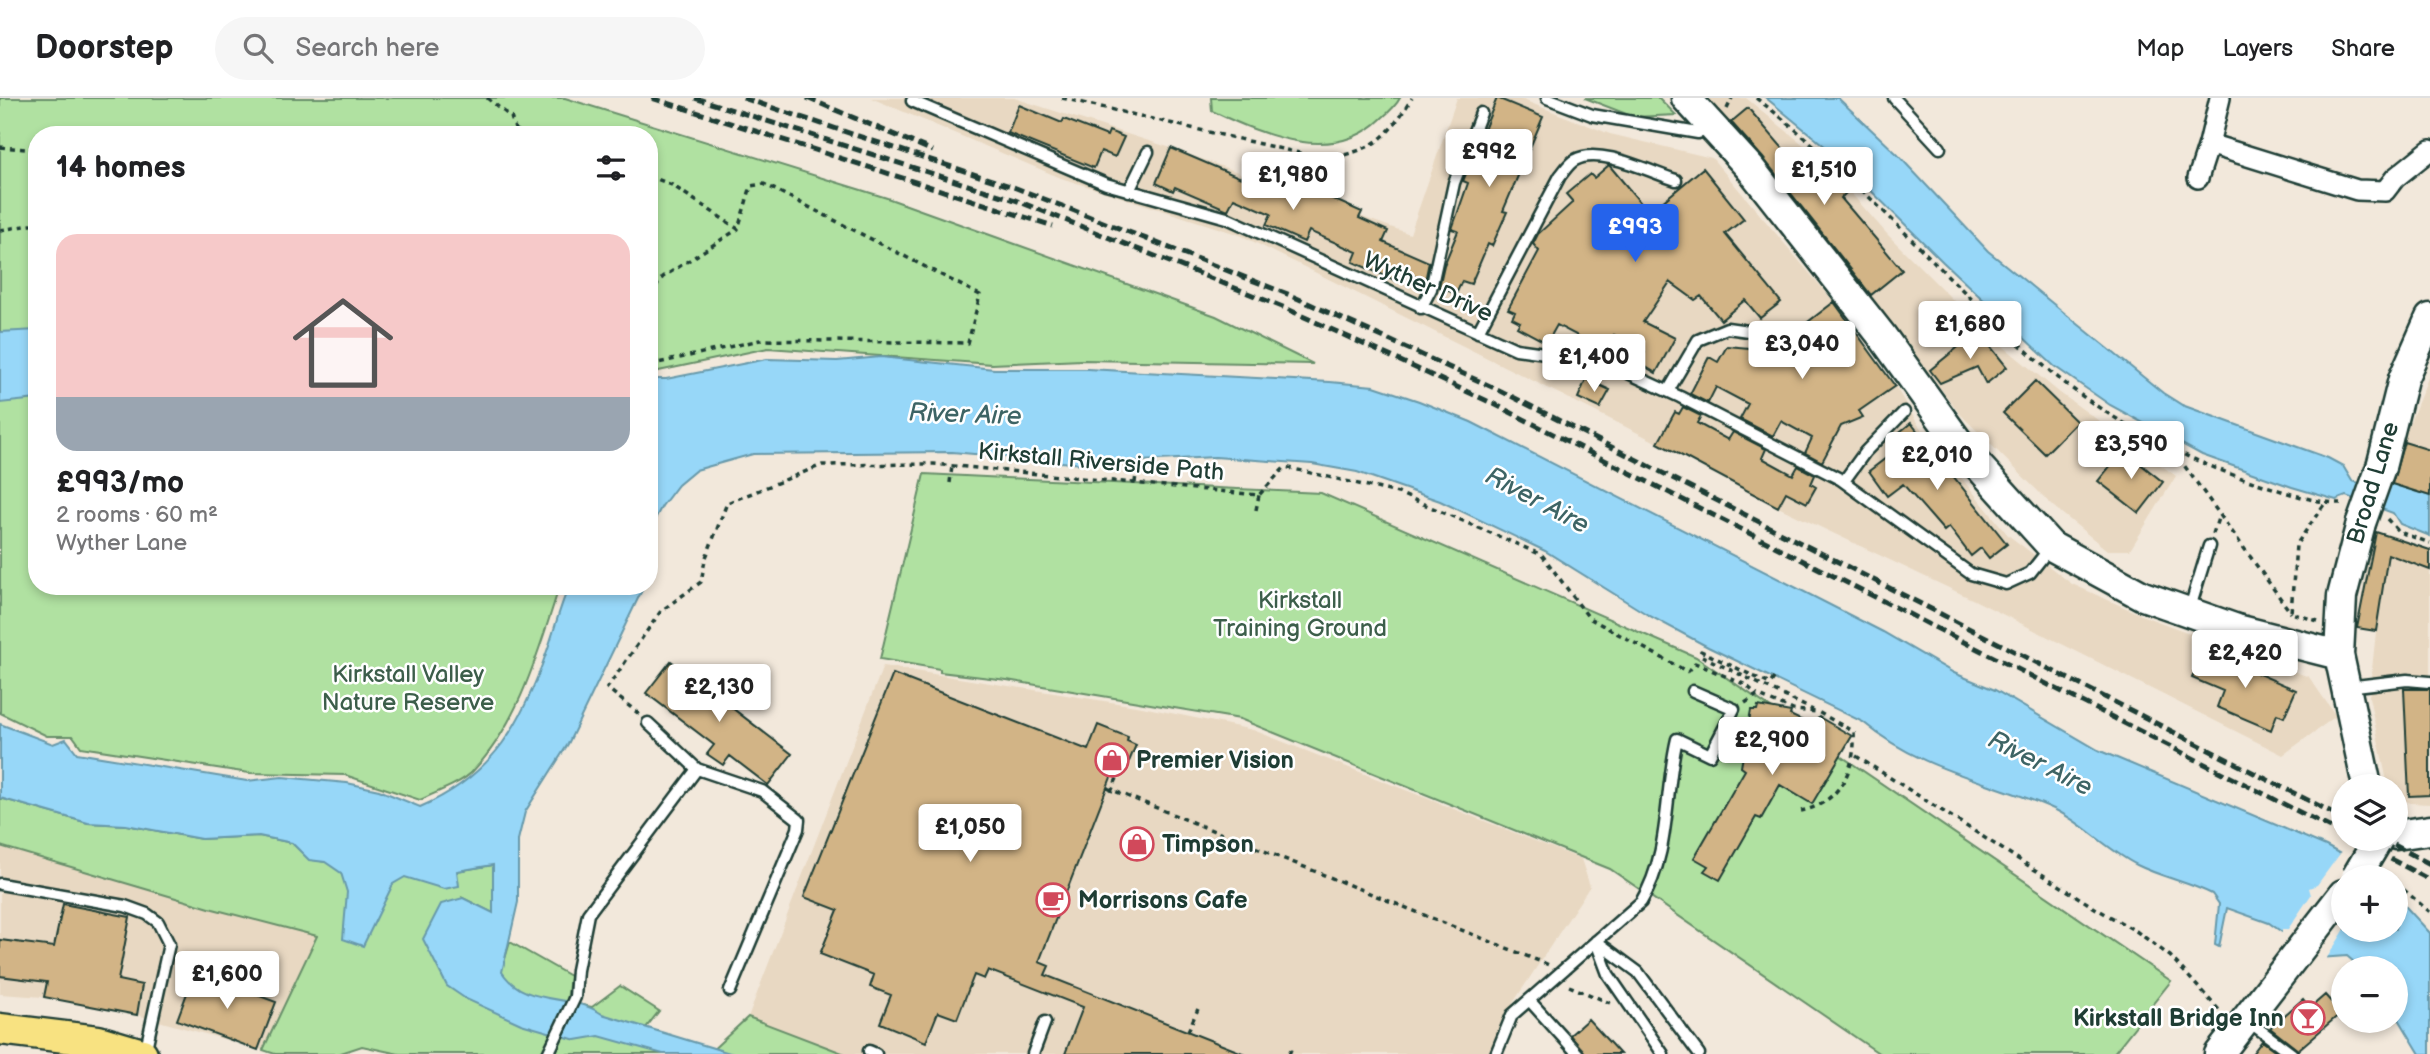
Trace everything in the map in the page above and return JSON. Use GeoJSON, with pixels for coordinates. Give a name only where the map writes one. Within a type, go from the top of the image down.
{"type":"FeatureCollection","features":[{"type":"Feature","properties":{"kind":"main road"},"geometry":{"type":"LineString","coordinates":[[0,1029],[98,1041],[144,1054]]}},
{"type":"Feature","properties":{"kind":"street"},"geometry":{"type":"LineString","coordinates":[[1686,98],[1716,128],[1882,336],[1964,450],[2051,546],[2143,596],[2238,629],[2339,655]]}},
{"type":"Feature","properties":{"kind":"street"},"geometry":{"type":"LineString","coordinates":[[2198,178],[2220,98]]}},
{"type":"Feature","properties":{"kind":"street"},"geometry":{"type":"LineString","coordinates":[[2209,144],[2357,190],[2385,191],[2395,178],[2430,150]]}},
{"type":"Feature","properties":{"kind":"street","name":"Broad Lane"},"geometry":{"type":"LineString","coordinates":[[2364,774],[2339,655],[2342,596],[2361,523],[2381,467],[2403,379],[2430,318]]}},
{"type":"Feature","properties":{"kind":"street"},"geometry":{"type":"LineString","coordinates":[[2408,833],[2430,830]]}},
{"type":"Feature","properties":{"kind":"street"},"geometry":{"type":"LineString","coordinates":[[2219,1054],[2331,910]]}},
{"type":"Feature","properties":{"kind":"lane"},"geometry":{"type":"LineString","coordinates":[[1547,98],[1592,115],[1698,133],[1716,128]]}},
{"type":"Feature","properties":{"kind":"lane"},"geometry":{"type":"LineString","coordinates":[[1894,98],[1940,148]]}},
{"type":"Feature","properties":{"kind":"lane","name":"Wyther Drive"},"geometry":{"type":"LineString","coordinates":[[912,102],[1032,154],[1129,191],[1227,218],[1516,349],[1602,361],[1668,391],[1844,481],[1971,574],[2006,584],[2030,573],[2051,546]]}},
{"type":"Feature","properties":{"kind":"lane"},"geometry":{"type":"LineString","coordinates":[[1421,308],[1431,289],[1454,183],[1481,113]]}},
{"type":"Feature","properties":{"kind":"lane"},"geometry":{"type":"LineString","coordinates":[[1129,191],[1148,152]]}},
{"type":"Feature","properties":{"kind":"lane"},"geometry":{"type":"LineString","coordinates":[[1478,332],[1560,176],[1572,161],[1601,154],[1676,180]]}},
{"type":"Feature","properties":{"kind":"lane"},"geometry":{"type":"LineString","coordinates":[[1668,391],[1698,340],[1727,328],[1784,336],[1791,329]]}},
{"type":"Feature","properties":{"kind":"lane"},"geometry":{"type":"LineString","coordinates":[[1844,481],[1865,452],[1904,412]]}},
{"type":"Feature","properties":{"kind":"lane"},"geometry":{"type":"LineString","coordinates":[[2189,612],[2209,546]]}},
{"type":"Feature","properties":{"kind":"lane"},"geometry":{"type":"LineString","coordinates":[[2346,687],[2407,680],[2430,682]]}},
{"type":"Feature","properties":{"kind":"lane"},"geometry":{"type":"LineString","coordinates":[[1496,1054],[1512,1015],[1642,902],[1647,894],[1664,841],[1677,739],[1710,755],[1734,709],[1693,691]]}},
{"type":"Feature","properties":{"kind":"lane"},"geometry":{"type":"LineString","coordinates":[[648,723],[697,769],[762,791],[799,820],[798,830],[730,991]]}},
{"type":"Feature","properties":{"kind":"lane"},"geometry":{"type":"LineString","coordinates":[[548,1054],[575,997],[577,970],[588,914],[697,769]]}},
{"type":"Feature","properties":{"kind":"lane"},"geometry":{"type":"LineString","coordinates":[[0,884],[125,906],[147,914],[158,922],[169,944],[144,1054]]}},
{"type":"Feature","properties":{"kind":"lane"},"geometry":{"type":"LineString","coordinates":[[1596,941],[1608,974],[1663,1054]]}},
{"type":"Feature","properties":{"kind":"lane"},"geometry":{"type":"LineString","coordinates":[[1596,941],[1638,972],[1699,1054]]}},
{"type":"Feature","properties":{"kind":"lane"},"geometry":{"type":"LineString","coordinates":[[1529,1000],[1578,1054]]}},
{"type":"Feature","properties":{"kind":"lane"},"geometry":{"type":"LineString","coordinates":[[2247,1020],[2292,1054]]}},
{"type":"Feature","properties":{"kind":"lane"},"geometry":{"type":"LineString","coordinates":[[1033,1054],[1045,1022]]}},
{"type":"Feature","properties":{"kind":"path"},"geometry":{"type":"LineString","coordinates":[[487,98],[511,117],[514,126]]}},
{"type":"Feature","properties":{"kind":"path"},"geometry":{"type":"LineString","coordinates":[[1062,98],[1325,159],[1361,153],[1394,127],[1412,98]]}},
{"type":"Feature","properties":{"kind":"path"},"geometry":{"type":"LineString","coordinates":[[1756,98],[1789,123],[1841,170],[1960,288],[2058,377],[2173,450],[2222,472],[2325,503],[2296,545],[2291,613]]}},
{"type":"Feature","properties":{"kind":"path"},"geometry":{"type":"LineString","coordinates":[[0,147],[28,149]]}},
{"type":"Feature","properties":{"kind":"path"},"geometry":{"type":"LineString","coordinates":[[658,179],[672,184],[738,229]]}},
{"type":"Feature","properties":{"kind":"path"},"geometry":{"type":"LineString","coordinates":[[658,284],[663,278],[738,229],[751,186],[764,184],[980,295],[968,343],[760,340],[658,363]]}},
{"type":"Feature","properties":{"kind":"path"},"geometry":{"type":"LineString","coordinates":[[0,230],[28,225]]}},
{"type":"Feature","properties":{"kind":"path"},"geometry":{"type":"LineString","coordinates":[[2173,450],[2291,613],[2317,619],[2339,655]]}},
{"type":"Feature","properties":{"kind":"path"},"geometry":{"type":"LineString","coordinates":[[1135,483],[1137,464]]}},
{"type":"Feature","properties":{"kind":"path","name":"Kirkstall Riverside Path"},"geometry":{"type":"LineString","coordinates":[[648,723],[607,688],[662,611],[701,582],[705,560],[727,503],[822,465],[952,466],[1259,495],[1285,467],[1398,492],[1542,555],[1589,618],[1688,672],[1695,663],[1746,685],[1758,695]]}},
{"type":"Feature","properties":{"kind":"path"},"geometry":{"type":"LineString","coordinates":[[950,483],[952,466]]}},
{"type":"Feature","properties":{"kind":"path"},"geometry":{"type":"LineString","coordinates":[[1256,510],[1259,495]]}},
{"type":"Feature","properties":{"kind":"path"},"geometry":{"type":"LineString","coordinates":[[1774,678],[1770,684],[1701,652],[1700,655],[1854,732],[1856,756],[1848,775],[1818,808],[1801,811]]}},
{"type":"Feature","properties":{"kind":"path"},"geometry":{"type":"LineString","coordinates":[[1734,709],[1758,695],[1793,709],[1818,712]]}},
{"type":"Feature","properties":{"kind":"path"},"geometry":{"type":"LineString","coordinates":[[1856,756],[2095,908],[2136,931],[2170,956],[2219,1010]]}},
{"type":"Feature","properties":{"kind":"path"},"geometry":{"type":"LineString","coordinates":[[1121,769],[1109,790],[1546,962],[1569,985],[1611,1003],[1618,1010]]}},
{"type":"Feature","properties":{"kind":"path"},"geometry":{"type":"LineString","coordinates":[[2408,893],[2430,912]]}},
{"type":"Feature","properties":{"kind":"path"},"geometry":{"type":"LineString","coordinates":[[1188,1031],[1198,1010]]}},
{"type":"Feature","properties":{"kind":"path"},"geometry":{"type":"LineString","coordinates":[[1289,1054],[1292,1047]]}},
{"type":"Feature","properties":{"kind":"shaded area"},"geometry":{"type":"Polygon","coordinates":[[[871,98],[1014,98],[1171,148],[1410,234],[1457,98],[1518,98],[1610,134],[1712,158],[1834,302],[1895,386],[1919,426],[2008,535],[2072,584],[2146,617],[2309,677],[2336,716],[2283,755],[1972,599],[1778,507],[1658,443],[1240,235],[1061,178],[871,98]]]}},
{"type":"Feature","properties":{"kind":"shaded area"},"geometry":{"type":"Polygon","coordinates":[[[1708,98],[1746,98],[1821,159],[1887,234],[1981,328],[2060,393],[2176,476],[2130,550],[2107,550],[2054,507],[1960,414],[1871,296],[1705,101],[1708,98]]]}},
{"type":"Feature","properties":{"kind":"shaded area"},"geometry":{"type":"Polygon","coordinates":[[[2430,373],[2430,496],[2389,483],[2402,442],[2430,373]]]}},
{"type":"Feature","properties":{"kind":"shaded area"},"geometry":{"type":"Polygon","coordinates":[[[2372,532],[2391,535],[2430,550],[2430,804],[2408,802],[2408,774],[2385,774],[2369,697],[2376,632],[2357,628],[2372,532]]]}},
{"type":"Feature","properties":{"kind":"shaded area"},"geometry":{"type":"Polygon","coordinates":[[[883,666],[1142,707],[1253,730],[1581,859],[1590,886],[1513,1003],[1492,1054],[845,1054],[748,1017],[883,666]]]}},
{"type":"Feature","properties":{"kind":"shaded area"},"geometry":{"type":"Polygon","coordinates":[[[0,846],[213,909],[317,936],[263,1050],[137,1015],[44,997],[0,994],[0,846]]]}},
{"type":"Feature","properties":{"kind":"green space","name":"Kirkstall Valley Nature Reserve"},"geometry":{"type":"Polygon","coordinates":[[[0,98],[565,98],[655,126],[28,126],[28,595],[557,595],[524,688],[502,733],[472,772],[420,800],[345,775],[249,773],[81,747],[73,736],[47,736],[0,713],[0,98]]]}},
{"type":"Feature","properties":{"kind":"green space"},"geometry":{"type":"Polygon","coordinates":[[[1211,98],[1400,98],[1390,111],[1363,132],[1343,140],[1321,143],[1299,142],[1254,129],[1212,111],[1211,98]]]}},
{"type":"Feature","properties":{"kind":"green space"},"geometry":{"type":"Polygon","coordinates":[[[1585,98],[1659,98],[1676,115],[1634,117],[1585,98]]]}},
{"type":"Feature","properties":{"kind":"green space","name":"Kirkstall Valley Nature Reserve"},"geometry":{"type":"Polygon","coordinates":[[[658,127],[887,198],[1216,316],[1313,364],[1082,360],[992,364],[768,348],[658,371],[658,127]]]}},
{"type":"Feature","properties":{"kind":"green space","name":"Kirkstall Training Ground"},"geometry":{"type":"Polygon","coordinates":[[[924,474],[1321,493],[1696,657],[2171,981],[2113,1054],[1880,1054],[1610,869],[1240,719],[1007,680],[940,672],[940,669],[880,659],[924,474]]]}},
{"type":"Feature","properties":{"kind":"green space"},"geometry":{"type":"Polygon","coordinates":[[[0,798],[88,823],[126,825],[201,839],[259,836],[292,843],[309,859],[325,862],[362,851],[457,871],[493,865],[493,913],[463,898],[501,972],[510,942],[570,976],[567,1002],[592,1007],[620,986],[659,1011],[634,1043],[663,1054],[399,1054],[362,1046],[338,1054],[275,1054],[263,1050],[317,936],[213,909],[0,846],[0,798]]]}},
{"type":"Feature","properties":{"kind":"green space"},"geometry":{"type":"Polygon","coordinates":[[[748,1017],[845,1054],[708,1054],[748,1017]]]}},
{"type":"Feature","properties":{"kind":"water"},"geometry":{"type":"Polygon","coordinates":[[[1766,98],[1838,98],[1897,154],[1988,251],[2163,393],[2182,405],[2328,458],[2343,466],[2352,481],[2383,490],[2389,483],[2430,496],[2430,536],[2400,524],[2393,513],[2346,496],[2336,500],[2202,455],[2110,405],[2054,366],[1943,262],[1833,153],[1766,98]]]}},
{"type":"Feature","properties":{"kind":"water"},"geometry":{"type":"Polygon","coordinates":[[[28,330],[28,400],[0,403],[0,332],[28,330]]]}},
{"type":"Feature","properties":{"kind":"water","name":"River Aire"},"geometry":{"type":"Polygon","coordinates":[[[881,357],[994,369],[1087,369],[1330,382],[1374,386],[1471,422],[1883,632],[1954,673],[1995,690],[2098,750],[2326,846],[2360,865],[2331,865],[2331,942],[2408,942],[2408,909],[2430,933],[2430,1054],[2420,1054],[2407,1033],[2408,956],[2319,958],[2269,923],[2227,908],[2219,947],[2215,945],[2219,904],[2212,894],[2137,865],[2071,819],[2047,806],[1952,772],[1906,751],[1863,722],[1648,615],[1545,551],[1440,501],[1357,472],[1312,464],[1215,457],[1083,464],[952,452],[753,454],[696,470],[678,485],[658,513],[658,379],[767,359],[837,361],[881,357]]]}},
{"type":"Feature","properties":{"kind":"water"},"geometry":{"type":"Polygon","coordinates":[[[565,595],[640,595],[568,744],[525,812],[518,840],[518,902],[502,972],[523,991],[590,1007],[602,1014],[733,1054],[663,1054],[599,1036],[576,1040],[521,1024],[466,999],[447,986],[423,939],[441,904],[463,898],[493,913],[493,865],[457,871],[459,886],[444,889],[405,877],[393,884],[363,946],[343,939],[347,892],[341,873],[325,862],[309,860],[292,843],[259,836],[201,839],[126,825],[88,823],[0,798],[0,724],[53,744],[66,739],[77,753],[247,781],[282,777],[347,783],[379,790],[420,807],[468,779],[502,743],[528,700],[565,595]]]}},
{"type":"Feature","properties":{"kind":"pier"},"geometry":{"type":"Polygon","coordinates":[[[2342,851],[2368,865],[2332,865],[2342,851]]]}},
{"type":"Feature","properties":{"kind":"pier"},"geometry":{"type":"Polygon","coordinates":[[[2331,866],[2331,942],[2337,942],[2325,961],[2319,961],[2282,936],[2282,930],[2288,929],[2311,895],[2309,888],[2317,885],[2331,866]]]}},
{"type":"Feature","properties":{"kind":"building"},"geometry":{"type":"Polygon","coordinates":[[[1497,98],[1543,117],[1503,211],[1507,212],[1492,246],[1488,244],[1471,284],[1462,281],[1456,294],[1439,287],[1444,265],[1458,231],[1452,229],[1468,183],[1463,181],[1497,98]]]}},
{"type":"Feature","properties":{"kind":"building"},"geometry":{"type":"Polygon","coordinates":[[[1019,105],[1062,123],[1064,119],[1107,136],[1109,131],[1124,137],[1115,157],[1101,151],[1094,168],[1008,133],[1019,105]]]}},
{"type":"Feature","properties":{"kind":"building"},"geometry":{"type":"Polygon","coordinates":[[[1748,108],[1806,175],[1821,163],[1846,193],[1841,198],[1902,270],[1871,295],[1763,158],[1731,122],[1748,108]]]}},
{"type":"Feature","properties":{"kind":"building"},"geometry":{"type":"Polygon","coordinates":[[[1171,148],[1241,178],[1246,168],[1303,193],[1306,187],[1362,212],[1359,218],[1388,231],[1383,242],[1429,262],[1425,281],[1403,271],[1399,282],[1353,262],[1357,252],[1309,231],[1304,242],[1266,225],[1271,214],[1234,198],[1228,210],[1175,187],[1173,191],[1156,183],[1171,148]]]}},
{"type":"Feature","properties":{"kind":"building"},"geometry":{"type":"Polygon","coordinates":[[[1609,165],[1649,213],[1703,168],[1744,219],[1725,234],[1781,302],[1760,318],[1745,300],[1721,320],[1701,296],[1695,300],[1670,282],[1643,322],[1675,338],[1656,373],[1639,363],[1645,352],[1614,335],[1608,347],[1591,338],[1589,342],[1557,325],[1547,343],[1517,327],[1520,322],[1512,318],[1515,312],[1508,309],[1539,251],[1533,244],[1538,234],[1573,202],[1566,194],[1590,174],[1594,178],[1609,165]]]}},
{"type":"Feature","properties":{"kind":"building"},"geometry":{"type":"Polygon","coordinates":[[[1834,302],[1895,386],[1859,411],[1863,417],[1841,426],[1822,462],[1805,453],[1812,438],[1781,421],[1773,436],[1740,419],[1748,404],[1716,387],[1708,403],[1690,394],[1709,357],[1718,362],[1727,346],[1761,349],[1784,360],[1792,344],[1808,331],[1804,325],[1834,302]]]}},
{"type":"Feature","properties":{"kind":"building"},"geometry":{"type":"Polygon","coordinates":[[[1978,331],[2007,367],[1986,384],[1977,367],[1940,383],[1930,370],[1978,331]]]}},
{"type":"Feature","properties":{"kind":"building"},"geometry":{"type":"Polygon","coordinates":[[[1586,379],[1610,390],[1600,408],[1578,398],[1586,379]]]}},
{"type":"Feature","properties":{"kind":"building"},"geometry":{"type":"Polygon","coordinates":[[[2035,381],[2077,422],[2045,454],[2003,413],[2035,381]]]}},
{"type":"Feature","properties":{"kind":"building"},"geometry":{"type":"Polygon","coordinates":[[[1683,407],[1701,416],[1697,423],[1728,440],[1733,432],[1766,449],[1762,458],[1793,475],[1798,466],[1815,475],[1811,484],[1816,487],[1807,503],[1786,492],[1778,507],[1658,443],[1675,412],[1679,414],[1683,407]]]}},
{"type":"Feature","properties":{"kind":"building"},"geometry":{"type":"Polygon","coordinates":[[[1911,423],[2007,544],[1989,558],[1981,548],[1971,556],[1949,527],[1944,531],[1903,484],[1887,496],[1869,471],[1903,445],[1896,435],[1911,423]]]}},
{"type":"Feature","properties":{"kind":"building"},"geometry":{"type":"Polygon","coordinates":[[[2404,442],[2430,450],[2430,496],[2392,484],[2404,442]]]}},
{"type":"Feature","properties":{"kind":"building"},"geometry":{"type":"Polygon","coordinates":[[[2123,450],[2163,482],[2139,513],[2098,481],[2123,450]]]}},
{"type":"Feature","properties":{"kind":"building"},"geometry":{"type":"Polygon","coordinates":[[[2376,532],[2430,550],[2430,570],[2388,554],[2376,631],[2357,628],[2376,532]]]}},
{"type":"Feature","properties":{"kind":"building"},"geometry":{"type":"Polygon","coordinates":[[[2204,650],[2296,690],[2284,717],[2277,714],[2271,730],[2217,707],[2223,691],[2192,678],[2204,650]]]}},
{"type":"Feature","properties":{"kind":"building"},"geometry":{"type":"Polygon","coordinates":[[[671,661],[792,754],[768,785],[730,756],[723,765],[707,754],[714,745],[646,693],[671,661]]]}},
{"type":"Feature","properties":{"kind":"building"},"geometry":{"type":"Polygon","coordinates":[[[893,674],[1088,750],[1098,725],[1128,737],[1127,741],[1136,745],[1125,771],[1115,767],[1039,962],[1049,966],[1045,975],[1245,1054],[1065,1054],[1083,1007],[988,970],[984,979],[974,975],[957,1019],[938,1012],[926,1042],[880,1023],[891,995],[870,987],[874,975],[820,954],[838,910],[804,897],[893,674]]]}},
{"type":"Feature","properties":{"kind":"building"},"geometry":{"type":"Polygon","coordinates":[[[2404,689],[2430,689],[2430,795],[2409,796],[2404,689]]]}},
{"type":"Feature","properties":{"kind":"building"},"geometry":{"type":"Polygon","coordinates":[[[1758,706],[1791,712],[1790,715],[1813,726],[1819,717],[1852,736],[1812,804],[1780,785],[1761,819],[1756,817],[1720,880],[1704,871],[1708,866],[1694,858],[1745,770],[1741,767],[1751,710],[1757,710],[1758,706]]]}},
{"type":"Feature","properties":{"kind":"building"},"geometry":{"type":"Polygon","coordinates":[[[63,904],[130,917],[118,980],[142,985],[137,1015],[44,997],[47,982],[0,976],[0,940],[54,947],[63,904]]]}},
{"type":"Feature","properties":{"kind":"building"},"geometry":{"type":"Polygon","coordinates":[[[195,972],[276,1002],[258,1050],[177,1020],[195,972]]]}},
{"type":"Feature","properties":{"kind":"building","name":"Kirkstall Bridge Inn"},"geometry":{"type":"Polygon","coordinates":[[[2325,995],[2331,1002],[2331,1022],[2298,1050],[2270,1028],[2303,999],[2310,1008],[2325,995]]]}},
{"type":"Feature","properties":{"kind":"building"},"geometry":{"type":"Polygon","coordinates":[[[1588,1019],[1620,1054],[1585,1054],[1570,1035],[1588,1019]]]}},
{"type":"Feature","properties":{"kind":"building"},"geometry":{"type":"Polygon","coordinates":[[[2262,1041],[2280,1054],[2252,1054],[2262,1041]]]}},
{"type":"Feature","properties":{"kind":"railway"},"geometry":{"type":"LineString","coordinates":[[652,98],[1053,226]]}},
{"type":"Feature","properties":{"kind":"railway"},"geometry":{"type":"LineString","coordinates":[[695,98],[1015,200],[1285,308],[1494,404],[2331,828]]}},
{"type":"Feature","properties":{"kind":"railway"},"geometry":{"type":"LineString","coordinates":[[743,98],[1016,188],[1290,295],[1501,391],[2331,812]]}},
{"type":"Feature","properties":{"kind":"railway"},"geometry":{"type":"LineString","coordinates":[[807,98],[933,151]]}},
{"type":"Feature","properties":{"kind":"railway"},"geometry":{"type":"LineString","coordinates":[[2375,851],[2430,880]]}},
{"type":"Feature","properties":{"kind":"railway"},"geometry":{"type":"LineString","coordinates":[[2406,851],[2430,864]]}},
{"type":"Feature","properties":{"kind":"place","name":"Premier Vision"},"geometry":{"type":"Point","coordinates":[1112,760]}},
{"type":"Feature","properties":{"kind":"place","name":"Timpson"},"geometry":{"type":"Point","coordinates":[1137,844]}},
{"type":"Feature","properties":{"kind":"place","name":"Morrisons Cafe"},"geometry":{"type":"Point","coordinates":[1053,900]}},
{"type":"Feature","properties":{"kind":"place","name":"Kirkstall Bridge Inn"},"geometry":{"type":"Point","coordinates":[2308,1018]}}]}
